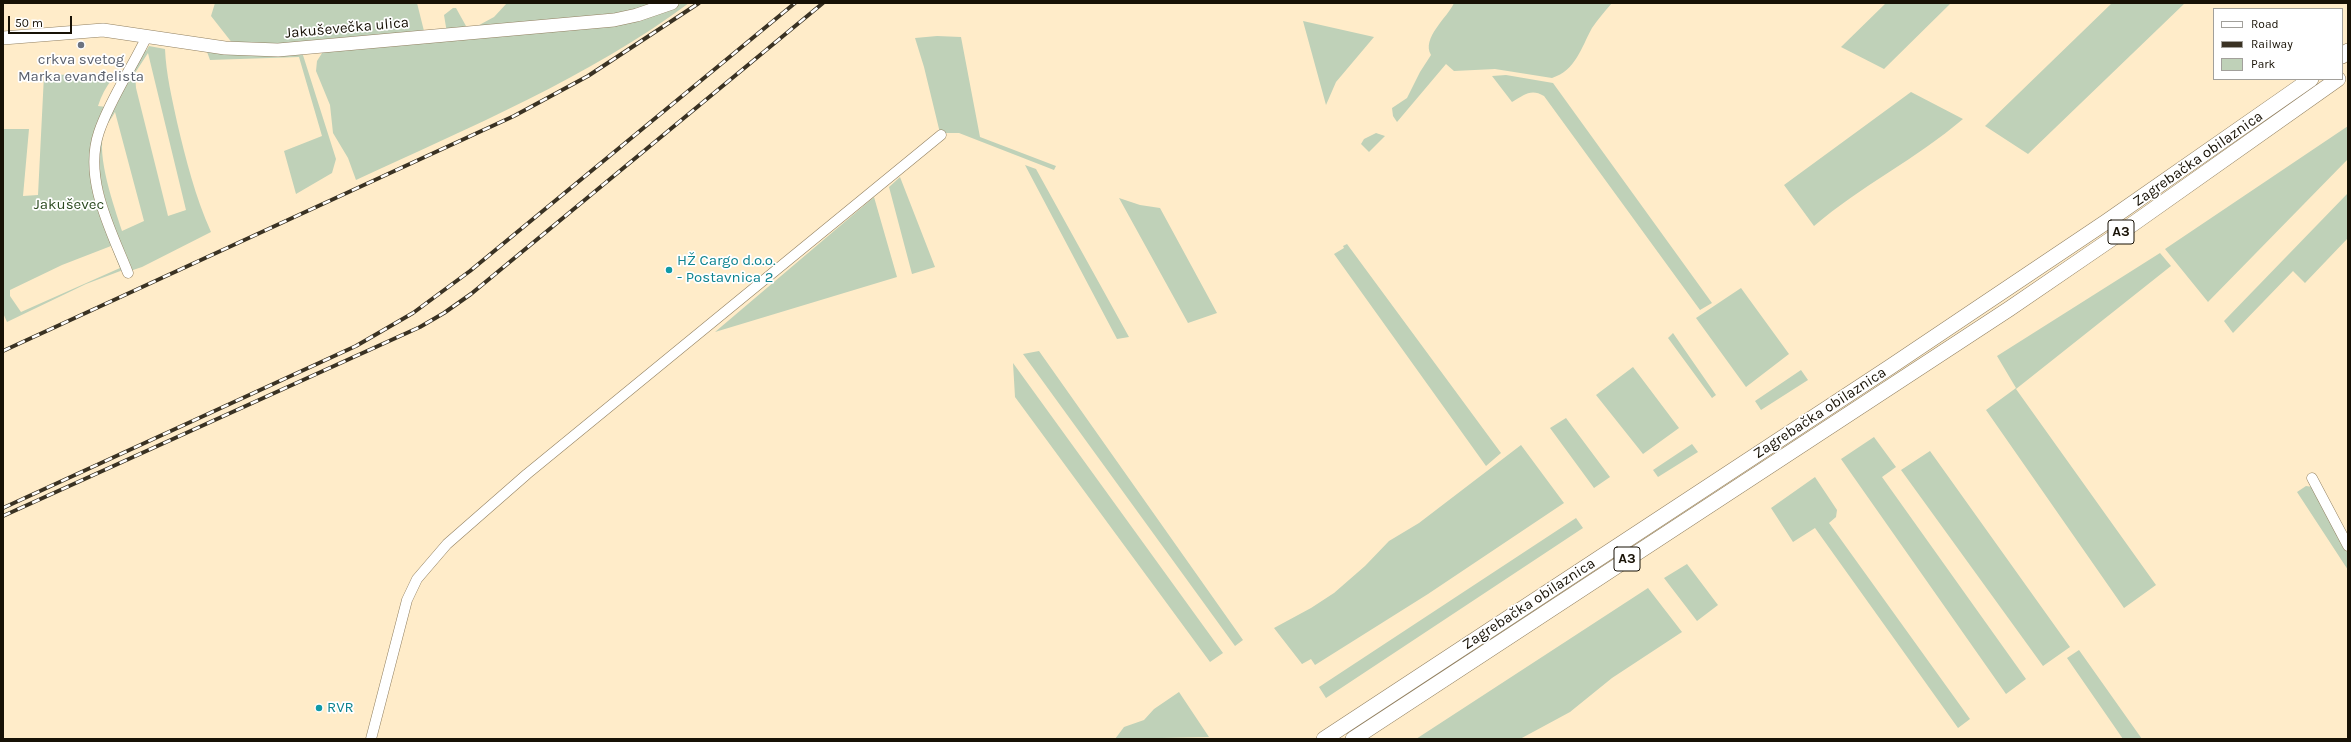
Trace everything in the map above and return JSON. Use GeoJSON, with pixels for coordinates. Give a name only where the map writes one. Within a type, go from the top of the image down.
{"type":"FeatureCollection","features":[{"type":"Feature","properties":{"kind":"highway","name":"Zagrebačka obilaznica"},"geometry":{"type":"LineString","coordinates":[[1324,739],[1890,367],[2118,214],[2310,80]]}},
{"type":"Feature","properties":{"kind":"highway","name":"Zagrebačka obilaznica"},"geometry":{"type":"LineString","coordinates":[[1353,739],[2009,309],[2123,231],[2337,80]]}},
{"type":"Feature","properties":{"kind":"main road","name":"Jakuševečka ulica"},"geometry":{"type":"LineString","coordinates":[[3,38],[102,30],[225,48],[278,50],[550,27],[637,16],[672,3]]}},
{"type":"Feature","properties":{"kind":"street"},"geometry":{"type":"LineString","coordinates":[[128,273],[101,203],[96,179],[95,148],[104,121],[147,36]]}},
{"type":"Feature","properties":{"kind":"street"},"geometry":{"type":"LineString","coordinates":[[371,739],[407,600],[417,579],[447,544],[527,474],[941,136]]}},
{"type":"Feature","properties":{"kind":"street"},"geometry":{"type":"LineString","coordinates":[[2312,478],[2348,546]]}},
{"type":"Feature","properties":{"kind":"green space"},"geometry":{"type":"Polygon","coordinates":[[[215,3],[417,3],[425,35],[307,44],[233,44],[211,16],[215,3]]]}},
{"type":"Feature","properties":{"kind":"green space"},"geometry":{"type":"Polygon","coordinates":[[[507,3],[663,3],[638,11],[470,30],[494,17],[507,3]]]}},
{"type":"Feature","properties":{"kind":"green space"},"geometry":{"type":"Polygon","coordinates":[[[682,3],[689,3],[651,30],[570,78],[484,121],[356,180],[348,158],[333,133],[330,105],[316,71],[317,61],[324,50],[663,11],[682,3]]]}},
{"type":"Feature","properties":{"kind":"green space"},"geometry":{"type":"Polygon","coordinates":[[[1454,3],[1612,3],[1592,28],[1577,58],[1567,70],[1560,74],[1552,78],[1495,69],[1454,71],[1446,64],[1397,122],[1393,116],[1392,108],[1407,98],[1420,72],[1431,55],[1429,48],[1432,35],[1454,3]]]}},
{"type":"Feature","properties":{"kind":"green space"},"geometry":{"type":"Polygon","coordinates":[[[1886,3],[1951,3],[1884,69],[1841,47],[1886,3]]]}},
{"type":"Feature","properties":{"kind":"green space"},"geometry":{"type":"Polygon","coordinates":[[[2112,3],[2185,3],[2028,154],[1985,126],[2112,3]]]}},
{"type":"Feature","properties":{"kind":"green space"},"geometry":{"type":"Polygon","coordinates":[[[453,8],[456,8],[466,26],[447,33],[444,15],[453,8]]]}},
{"type":"Feature","properties":{"kind":"green space"},"geometry":{"type":"Polygon","coordinates":[[[1303,21],[1374,37],[1336,82],[1326,105],[1303,21]]]}},
{"type":"Feature","properties":{"kind":"green space"},"geometry":{"type":"Polygon","coordinates":[[[937,36],[961,37],[980,137],[1056,166],[1054,170],[959,133],[940,133],[924,67],[915,38],[937,36]]]}},
{"type":"Feature","properties":{"kind":"green space"},"geometry":{"type":"Polygon","coordinates":[[[149,46],[165,49],[177,122],[191,178],[211,232],[142,267],[130,271],[107,215],[98,177],[100,137],[143,50],[146,51],[149,46]],[[148,53],[135,73],[136,88],[168,216],[186,210],[148,53]],[[115,112],[104,131],[102,154],[107,181],[122,231],[144,221],[115,112]]]}},
{"type":"Feature","properties":{"kind":"green space"},"geometry":{"type":"Polygon","coordinates":[[[206,49],[302,52],[336,159],[332,173],[296,194],[284,151],[322,136],[299,57],[210,60],[206,49]]]}},
{"type":"Feature","properties":{"kind":"green space","name":"Jakuševec"},"geometry":{"type":"Polygon","coordinates":[[[112,74],[119,78],[118,85],[112,79],[99,102],[98,106],[106,107],[93,151],[123,270],[86,284],[7,322],[3,313],[3,129],[29,129],[23,196],[38,195],[44,75],[112,74]],[[111,246],[62,265],[10,290],[10,296],[21,312],[120,268],[111,246]]]}},
{"type":"Feature","properties":{"kind":"green space"},"geometry":{"type":"Polygon","coordinates":[[[1506,75],[1553,83],[1712,303],[1700,310],[1544,96],[1535,93],[1528,93],[1512,102],[1492,76],[1506,75]]]}},
{"type":"Feature","properties":{"kind":"green space"},"geometry":{"type":"Polygon","coordinates":[[[1911,92],[1963,119],[1926,147],[1850,198],[1814,226],[1784,185],[1911,92]]]}},
{"type":"Feature","properties":{"kind":"green space"},"geometry":{"type":"Polygon","coordinates":[[[2348,126],[2348,159],[2208,302],[2165,249],[2348,126]]]}},
{"type":"Feature","properties":{"kind":"green space"},"geometry":{"type":"Polygon","coordinates":[[[1376,133],[1385,136],[1369,152],[1361,144],[1364,139],[1376,133]]]}},
{"type":"Feature","properties":{"kind":"green space"},"geometry":{"type":"Polygon","coordinates":[[[1025,165],[1036,169],[1129,337],[1117,339],[1025,165]]]}},
{"type":"Feature","properties":{"kind":"green space"},"geometry":{"type":"Polygon","coordinates":[[[900,177],[935,267],[912,274],[889,187],[900,177]]]}},
{"type":"Feature","properties":{"kind":"green space"},"geometry":{"type":"Polygon","coordinates":[[[2348,193],[2348,238],[2305,283],[2293,271],[2233,333],[2224,321],[2348,193]]]}},
{"type":"Feature","properties":{"kind":"green space"},"geometry":{"type":"Polygon","coordinates":[[[874,197],[897,277],[715,332],[874,197]]]}},
{"type":"Feature","properties":{"kind":"green space"},"geometry":{"type":"Polygon","coordinates":[[[1119,198],[1140,205],[1160,208],[1217,313],[1188,323],[1119,198]]]}},
{"type":"Feature","properties":{"kind":"green space"},"geometry":{"type":"Polygon","coordinates":[[[1347,244],[1501,453],[1486,466],[1334,254],[1344,248],[1343,246],[1347,244]]]}},
{"type":"Feature","properties":{"kind":"green space"},"geometry":{"type":"Polygon","coordinates":[[[2160,253],[2171,266],[2016,389],[2156,585],[2124,608],[1986,410],[2016,388],[1997,356],[2160,253]]]}},
{"type":"Feature","properties":{"kind":"green space"},"geometry":{"type":"Polygon","coordinates":[[[1741,288],[1789,354],[1746,387],[1696,318],[1741,288]]]}},
{"type":"Feature","properties":{"kind":"green space"},"geometry":{"type":"Polygon","coordinates":[[[1673,333],[1716,395],[1712,398],[1668,338],[1673,333]]]}},
{"type":"Feature","properties":{"kind":"green space"},"geometry":{"type":"Polygon","coordinates":[[[1039,351],[1243,640],[1235,646],[1023,354],[1039,351]]]}},
{"type":"Feature","properties":{"kind":"green space"},"geometry":{"type":"Polygon","coordinates":[[[1013,363],[1223,653],[1210,662],[1015,397],[1013,363]]]}},
{"type":"Feature","properties":{"kind":"green space"},"geometry":{"type":"Polygon","coordinates":[[[1633,367],[1679,428],[1643,454],[1596,395],[1633,367]]]}},
{"type":"Feature","properties":{"kind":"green space"},"geometry":{"type":"Polygon","coordinates":[[[1801,370],[1808,380],[1761,410],[1755,401],[1801,370]]]}},
{"type":"Feature","properties":{"kind":"green space"},"geometry":{"type":"Polygon","coordinates":[[[1566,418],[1610,477],[1594,488],[1550,428],[1566,418]]]}},
{"type":"Feature","properties":{"kind":"green space"},"geometry":{"type":"Polygon","coordinates":[[[1874,437],[1896,467],[1882,477],[2026,679],[2006,694],[1841,459],[1874,437]]]}},
{"type":"Feature","properties":{"kind":"green space"},"geometry":{"type":"Polygon","coordinates":[[[1692,444],[1698,452],[1658,477],[1653,470],[1692,444]]]}},
{"type":"Feature","properties":{"kind":"green space"},"geometry":{"type":"Polygon","coordinates":[[[1521,445],[1564,503],[1428,594],[1315,665],[1311,659],[1302,664],[1274,628],[1311,608],[1334,593],[1365,566],[1389,541],[1419,523],[1521,445]]]}},
{"type":"Feature","properties":{"kind":"green space"},"geometry":{"type":"Polygon","coordinates":[[[1930,451],[2070,647],[2043,666],[1901,470],[1930,451]]]}},
{"type":"Feature","properties":{"kind":"green space"},"geometry":{"type":"Polygon","coordinates":[[[1815,477],[1837,510],[1836,517],[1829,523],[1970,719],[1958,728],[1815,528],[1793,542],[1771,508],[1815,477]]]}},
{"type":"Feature","properties":{"kind":"green space"},"geometry":{"type":"Polygon","coordinates":[[[2306,486],[2313,487],[2316,491],[2348,554],[2348,570],[2297,492],[2306,486]]]}},
{"type":"Feature","properties":{"kind":"green space"},"geometry":{"type":"Polygon","coordinates":[[[1576,518],[1583,528],[1326,698],[1319,687],[1576,518]]]}},
{"type":"Feature","properties":{"kind":"green space"},"geometry":{"type":"Polygon","coordinates":[[[1687,564],[1718,605],[1697,621],[1664,578],[1687,564]]]}},
{"type":"Feature","properties":{"kind":"green space"},"geometry":{"type":"Polygon","coordinates":[[[1648,588],[1682,632],[1612,678],[1570,712],[1520,739],[1416,739],[1648,588]]]}},
{"type":"Feature","properties":{"kind":"green space"},"geometry":{"type":"Polygon","coordinates":[[[2079,650],[2142,739],[2123,739],[2067,658],[2079,650]]]}},
{"type":"Feature","properties":{"kind":"green space"},"geometry":{"type":"Polygon","coordinates":[[[1179,692],[1209,737],[1115,739],[1124,727],[1144,720],[1154,709],[1179,692]]]}},
{"type":"Feature","properties":{"kind":"railway"},"geometry":{"type":"LineString","coordinates":[[3,351],[514,116],[588,76],[699,3]]}},
{"type":"Feature","properties":{"kind":"railway"},"geometry":{"type":"LineString","coordinates":[[3,508],[356,346],[413,313],[470,271],[795,3]]}},
{"type":"Feature","properties":{"kind":"railway"},"geometry":{"type":"LineString","coordinates":[[3,516],[420,327],[444,313],[471,294],[823,3]]}},
{"type":"Feature","properties":{"kind":"place","name":"crkva svetog Marka evanđelista"},"geometry":{"type":"Point","coordinates":[81,45]}},
{"type":"Feature","properties":{"kind":"place","name":"HŽ Cargo d.o.o. - Postavnica 2"},"geometry":{"type":"Point","coordinates":[669,270]}},
{"type":"Feature","properties":{"kind":"place","name":"RVR"},"geometry":{"type":"Point","coordinates":[319,708]}}]}
